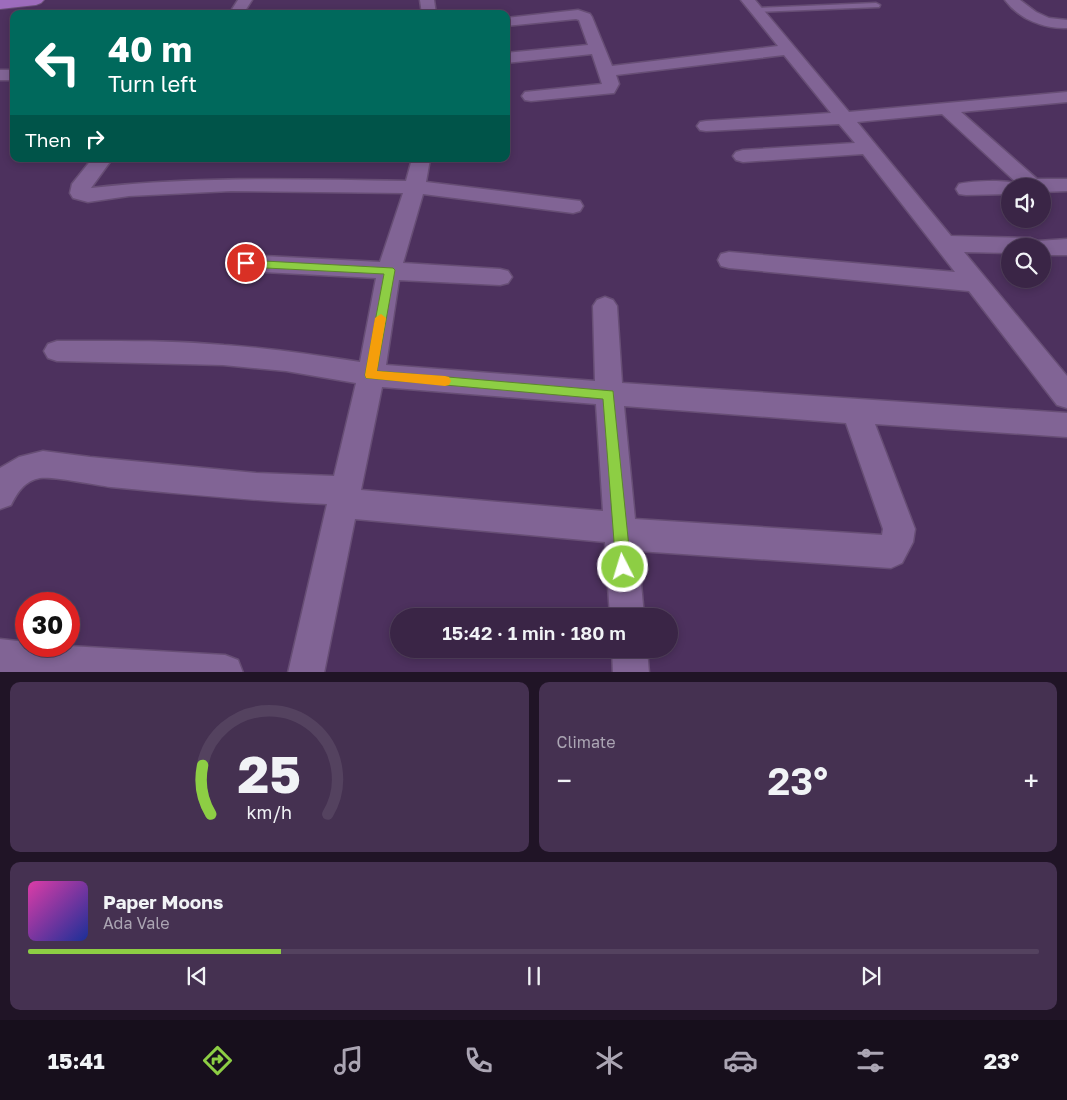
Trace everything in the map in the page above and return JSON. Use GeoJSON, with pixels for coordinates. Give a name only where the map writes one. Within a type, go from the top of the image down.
{"type":"FeatureCollection","features":[{"type":"Feature","properties":{"kind":"main road"},"geometry":{"type":"LineString","coordinates":[[4,2],[36,0]]}},
{"type":"Feature","properties":{"kind":"street"},"geometry":{"type":"LineString","coordinates":[[1012,0],[1043,22],[1067,24]]}},
{"type":"Feature","properties":{"kind":"street"},"geometry":{"type":"LineString","coordinates":[[752,5],[947,244],[1015,332],[1063,385]]}},
{"type":"Feature","properties":{"kind":"street"},"geometry":{"type":"LineString","coordinates":[[510,22],[586,16],[612,84],[608,89],[531,96]]}},
{"type":"Feature","properties":{"kind":"street"},"geometry":{"type":"LineString","coordinates":[[510,58],[597,48]]}},
{"type":"Feature","properties":{"kind":"street"},"geometry":{"type":"LineString","coordinates":[[607,71],[788,50]]}},
{"type":"Feature","properties":{"kind":"street"},"geometry":{"type":"LineString","coordinates":[[706,126],[844,118],[1067,97]]}},
{"type":"Feature","properties":{"kind":"street"},"geometry":{"type":"LineString","coordinates":[[946,108],[1023,178]]}},
{"type":"Feature","properties":{"kind":"street"},"geometry":{"type":"LineString","coordinates":[[743,156],[869,148]]}},
{"type":"Feature","properties":{"kind":"street"},"geometry":{"type":"LineString","coordinates":[[100,162],[82,184],[80,193],[88,195],[129,190],[232,184],[415,187],[573,206]]}},
{"type":"Feature","properties":{"kind":"street"},"geometry":{"type":"LineString","coordinates":[[306,672],[370,375],[389,270],[415,187],[420,162]]}},
{"type":"Feature","properties":{"kind":"street"},"geometry":{"type":"LineString","coordinates":[[1051,185],[1067,185]]}},
{"type":"Feature","properties":{"kind":"street"},"geometry":{"type":"LineString","coordinates":[[966,189],[1001,188]]}},
{"type":"Feature","properties":{"kind":"street"},"geometry":{"type":"LineString","coordinates":[[947,244],[1001,245]]}},
{"type":"Feature","properties":{"kind":"street"},"geometry":{"type":"LineString","coordinates":[[1051,246],[1067,247]]}},
{"type":"Feature","properties":{"kind":"street"},"geometry":{"type":"LineString","coordinates":[[729,260],[978,283]]}},
{"type":"Feature","properties":{"kind":"street"},"geometry":{"type":"LineString","coordinates":[[246,263],[500,277]]}},
{"type":"Feature","properties":{"kind":"street"},"geometry":{"type":"LineString","coordinates":[[605,306],[609,394],[626,608]]}},
{"type":"Feature","properties":{"kind":"street"},"geometry":{"type":"LineString","coordinates":[[57,351],[223,355],[286,361],[370,375],[609,394],[1067,426]]}},
{"type":"Feature","properties":{"kind":"street"},"geometry":{"type":"LineString","coordinates":[[0,495],[9,480],[29,467],[43,464],[90,471],[343,497],[620,531],[812,548],[891,552],[897,542],[899,530],[856,412]]}},
{"type":"Feature","properties":{"kind":"street"},"geometry":{"type":"LineString","coordinates":[[0,657],[82,665],[225,672]]}},
{"type":"Feature","properties":{"kind":"street"},"geometry":{"type":"LineString","coordinates":[[631,658],[632,672]]}},
{"type":"Feature","properties":{"kind":"lane"},"geometry":{"type":"LineString","coordinates":[[752,5],[876,5]]}},
{"type":"Feature","properties":{"kind":"slow traffic"},"geometry":{"type":"LineString","coordinates":[[381,318],[370,375],[445,381]]}},
{"type":"Feature","properties":{"kind":"route"},"geometry":{"type":"LineString","coordinates":[[246,263],[389,270],[370,375],[609,394],[623,567]]}}]}
